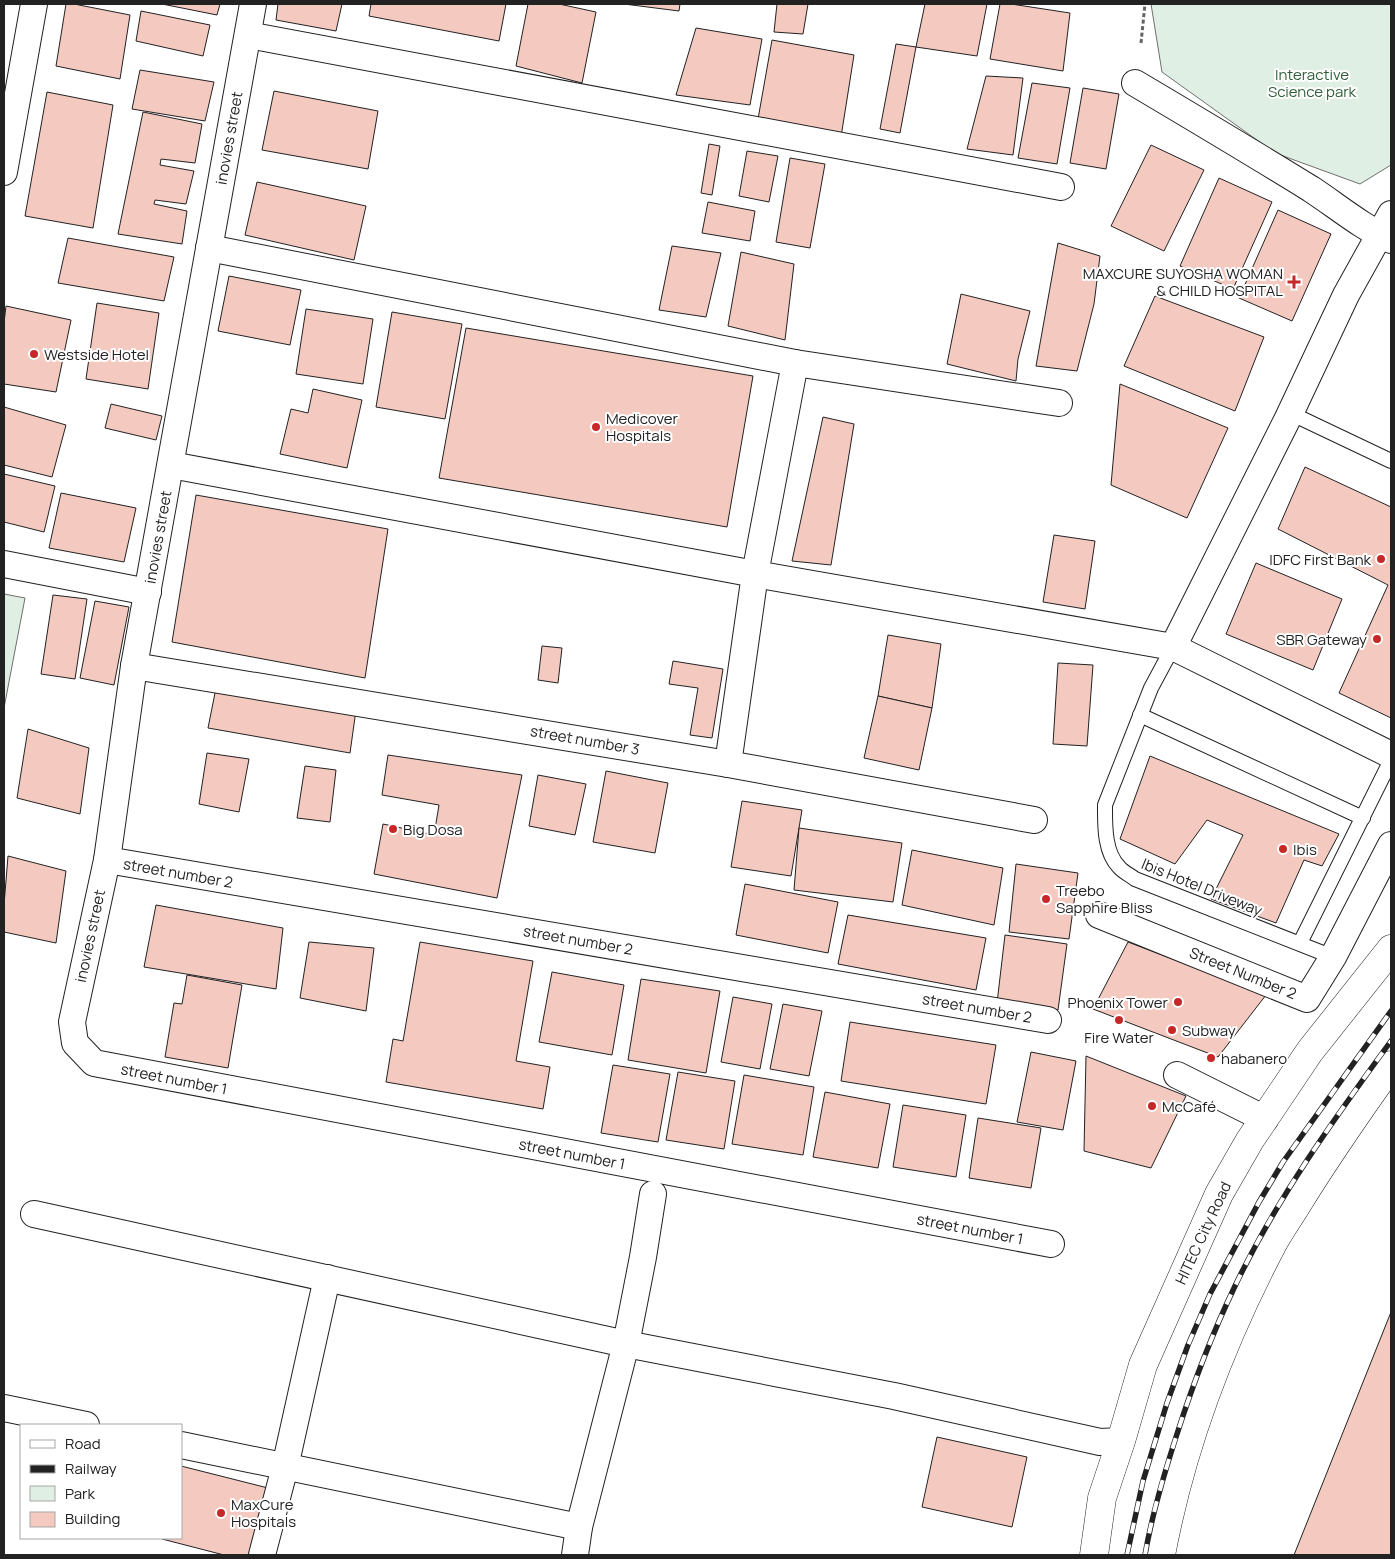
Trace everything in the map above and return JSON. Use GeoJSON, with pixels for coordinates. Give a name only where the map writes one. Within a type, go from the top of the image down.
{"type":"FeatureCollection","features":[{"type":"Feature","properties":{"kind":"main road","name":"HITEC City Road"},"geometry":{"type":"LineString","coordinates":[[1094,1555],[1102,1498],[1143,1365],[1219,1194],[1250,1140],[1310,1051],[1391,949]]}},
{"type":"Feature","properties":{"kind":"main road"},"geometry":{"type":"LineString","coordinates":[[1160,1555],[1175,1489],[1191,1438],[1210,1382],[1241,1308],[1271,1247],[1326,1157],[1391,1064]]}},
{"type":"Feature","properties":{"kind":"street"},"geometry":{"type":"LineString","coordinates":[[4,172],[34,4]]}},
{"type":"Feature","properties":{"kind":"street","name":"inovies street"},"geometry":{"type":"LineString","coordinates":[[94,1063],[75,1043],[72,1022],[107,860],[134,666],[253,4]]}},
{"type":"Feature","properties":{"kind":"street"},"geometry":{"type":"LineString","coordinates":[[248,35],[1061,187]]}},
{"type":"Feature","properties":{"kind":"street"},"geometry":{"type":"LineString","coordinates":[[1135,83],[1329,200],[1387,230],[1346,295],[1290,413],[1173,647]]}},
{"type":"Feature","properties":{"kind":"street"},"geometry":{"type":"LineString","coordinates":[[209,248],[794,363],[1059,403]]}},
{"type":"Feature","properties":{"kind":"street"},"geometry":{"type":"LineString","coordinates":[[728,764],[755,574],[794,363]]}},
{"type":"Feature","properties":{"kind":"street"},"geometry":{"type":"LineString","coordinates":[[171,465],[755,574],[1173,647],[1391,754]]}},
{"type":"Feature","properties":{"kind":"street"},"geometry":{"type":"LineString","coordinates":[[4,564],[148,592]]}},
{"type":"Feature","properties":{"kind":"street","name":"street number 3"},"geometry":{"type":"LineString","coordinates":[[134,666],[728,764],[1034,820]]}},
{"type":"Feature","properties":{"kind":"street","name":"Street Number 2"},"geometry":{"type":"LineString","coordinates":[[1103,923],[1303,1006],[1333,957],[1391,845]]}},
{"type":"Feature","properties":{"kind":"street","name":"street number 2"},"geometry":{"type":"LineString","coordinates":[[107,860],[1048,1020]]}},
{"type":"Feature","properties":{"kind":"street","name":"street number 1"},"geometry":{"type":"LineString","coordinates":[[94,1063],[1051,1244]]}},
{"type":"Feature","properties":{"kind":"street"},"geometry":{"type":"LineString","coordinates":[[1177,1075],[1265,1119]]}},
{"type":"Feature","properties":{"kind":"street"},"geometry":{"type":"LineString","coordinates":[[576,1555],[579,1527],[626,1344],[643,1257],[652,1194]]}},
{"type":"Feature","properties":{"kind":"street"},"geometry":{"type":"LineString","coordinates":[[34,1214],[626,1344],[894,1396],[1100,1442],[1121,1441]]}},
{"type":"Feature","properties":{"kind":"street"},"geometry":{"type":"LineString","coordinates":[[262,1555],[285,1467],[327,1278]]}},
{"type":"Feature","properties":{"kind":"street"},"geometry":{"type":"LineString","coordinates":[[4,1408],[81,1424]]}},
{"type":"Feature","properties":{"kind":"street"},"geometry":{"type":"LineString","coordinates":[[182,1445],[579,1527]]}},
{"type":"Feature","properties":{"kind":"lane"},"geometry":{"type":"LineString","coordinates":[[1290,413],[1391,461]]}},
{"type":"Feature","properties":{"kind":"lane","name":"lbis Hotel Driveway"},"geometry":{"type":"LineString","coordinates":[[1173,647],[1150,688],[1105,805],[1105,823],[1110,851],[1118,867],[1135,879],[1333,957]]}},
{"type":"Feature","properties":{"kind":"lane"},"geometry":{"type":"LineString","coordinates":[[1140,715],[1362,818]]}},
{"type":"Feature","properties":{"kind":"lane"},"geometry":{"type":"LineString","coordinates":[[1300,943],[1391,760]]}},
{"type":"Feature","properties":{"kind":"path"},"geometry":{"type":"LineString","coordinates":[[1141,43],[1145,4]]}},
{"type":"Feature","properties":{"kind":"green space","name":"Interactive Science park"},"geometry":{"type":"Polygon","coordinates":[[[1151,4],[1391,4],[1391,165],[1360,184],[1275,153],[1162,72],[1151,4]]]}},
{"type":"Feature","properties":{"kind":"green space"},"geometry":{"type":"Polygon","coordinates":[[[4,594],[25,598],[4,708],[4,594]]]}},
{"type":"Feature","properties":{"kind":"building"},"geometry":{"type":"Polygon","coordinates":[[[66,4],[130,15],[120,79],[56,66],[66,4]]]}},
{"type":"Feature","properties":{"kind":"building"},"geometry":{"type":"Polygon","coordinates":[[[162,4],[220,4],[217,15],[162,4]]]}},
{"type":"Feature","properties":{"kind":"building"},"geometry":{"type":"Polygon","coordinates":[[[278,4],[342,4],[336,31],[276,20],[278,4]]]}},
{"type":"Feature","properties":{"kind":"building"},"geometry":{"type":"Polygon","coordinates":[[[371,4],[506,4],[499,41],[369,16],[371,4]]]}},
{"type":"Feature","properties":{"kind":"building"},"geometry":{"type":"Polygon","coordinates":[[[528,4],[559,4],[596,12],[582,83],[516,66],[528,4]]]}},
{"type":"Feature","properties":{"kind":"building"},"geometry":{"type":"Polygon","coordinates":[[[624,4],[680,4],[679,11],[624,4]]]}},
{"type":"Feature","properties":{"kind":"building"},"geometry":{"type":"Polygon","coordinates":[[[777,4],[808,4],[803,34],[774,32],[777,4]]]}},
{"type":"Feature","properties":{"kind":"building"},"geometry":{"type":"Polygon","coordinates":[[[925,4],[987,4],[977,56],[916,47],[925,4]]]}},
{"type":"Feature","properties":{"kind":"building"},"geometry":{"type":"Polygon","coordinates":[[[1000,4],[1070,13],[1063,71],[990,59],[1000,4]]]}},
{"type":"Feature","properties":{"kind":"building"},"geometry":{"type":"Polygon","coordinates":[[[141,11],[210,25],[203,56],[136,41],[141,11]]]}},
{"type":"Feature","properties":{"kind":"building"},"geometry":{"type":"Polygon","coordinates":[[[696,28],[762,39],[750,105],[676,95],[696,28]]]}},
{"type":"Feature","properties":{"kind":"building"},"geometry":{"type":"Polygon","coordinates":[[[772,40],[854,55],[841,137],[758,119],[772,40]]]}},
{"type":"Feature","properties":{"kind":"building"},"geometry":{"type":"Polygon","coordinates":[[[896,44],[916,47],[900,133],[880,129],[896,44]]]}},
{"type":"Feature","properties":{"kind":"building"},"geometry":{"type":"Polygon","coordinates":[[[140,70],[214,82],[205,121],[132,109],[140,70]]]}},
{"type":"Feature","properties":{"kind":"building"},"geometry":{"type":"Polygon","coordinates":[[[986,76],[1023,78],[1013,155],[967,149],[986,76]]]}},
{"type":"Feature","properties":{"kind":"building"},"geometry":{"type":"Polygon","coordinates":[[[1032,83],[1070,88],[1057,164],[1018,158],[1032,83]]]}},
{"type":"Feature","properties":{"kind":"building"},"geometry":{"type":"Polygon","coordinates":[[[1083,88],[1119,94],[1106,169],[1070,163],[1083,88]]]}},
{"type":"Feature","properties":{"kind":"building"},"geometry":{"type":"Polygon","coordinates":[[[274,91],[378,111],[368,169],[262,150],[274,91]]]}},
{"type":"Feature","properties":{"kind":"building"},"geometry":{"type":"Polygon","coordinates":[[[47,92],[113,105],[93,228],[25,216],[47,92]]]}},
{"type":"Feature","properties":{"kind":"building"},"geometry":{"type":"Polygon","coordinates":[[[143,112],[202,124],[195,163],[161,159],[160,165],[194,171],[186,204],[155,200],[154,204],[187,211],[182,244],[118,234],[143,112]]]}},
{"type":"Feature","properties":{"kind":"building"},"geometry":{"type":"Polygon","coordinates":[[[709,144],[720,146],[712,195],[701,193],[709,144]]]}},
{"type":"Feature","properties":{"kind":"building"},"geometry":{"type":"Polygon","coordinates":[[[1151,145],[1204,170],[1164,251],[1111,226],[1151,145]]]}},
{"type":"Feature","properties":{"kind":"building"},"geometry":{"type":"Polygon","coordinates":[[[747,151],[778,156],[769,202],[739,196],[747,151]]]}},
{"type":"Feature","properties":{"kind":"building"},"geometry":{"type":"Polygon","coordinates":[[[790,158],[825,164],[810,248],[776,242],[790,158]]]}},
{"type":"Feature","properties":{"kind":"building"},"geometry":{"type":"Polygon","coordinates":[[[1219,178],[1272,202],[1233,289],[1180,266],[1219,178]]]}},
{"type":"Feature","properties":{"kind":"building"},"geometry":{"type":"Polygon","coordinates":[[[257,182],[366,206],[354,260],[245,235],[257,182]]]}},
{"type":"Feature","properties":{"kind":"building"},"geometry":{"type":"Polygon","coordinates":[[[708,202],[755,211],[750,241],[702,233],[708,202]]]}},
{"type":"Feature","properties":{"kind":"building"},"geometry":{"type":"Polygon","coordinates":[[[1278,210],[1331,234],[1292,321],[1239,298],[1278,210]]]}},
{"type":"Feature","properties":{"kind":"building"},"geometry":{"type":"Polygon","coordinates":[[[68,238],[174,257],[164,301],[58,283],[68,238]]]}},
{"type":"Feature","properties":{"kind":"building"},"geometry":{"type":"Polygon","coordinates":[[[1058,243],[1100,256],[1094,304],[1077,371],[1036,366],[1058,243]]]}},
{"type":"Feature","properties":{"kind":"building"},"geometry":{"type":"Polygon","coordinates":[[[672,246],[721,253],[706,317],[659,310],[672,246]]]}},
{"type":"Feature","properties":{"kind":"building"},"geometry":{"type":"Polygon","coordinates":[[[741,252],[794,264],[785,340],[728,326],[741,252]]]}},
{"type":"Feature","properties":{"kind":"building"},"geometry":{"type":"Polygon","coordinates":[[[229,276],[301,290],[290,345],[218,331],[229,276]]]}},
{"type":"Feature","properties":{"kind":"building"},"geometry":{"type":"Polygon","coordinates":[[[961,294],[1030,311],[1018,359],[1016,381],[947,364],[961,294]]]}},
{"type":"Feature","properties":{"kind":"building"},"geometry":{"type":"Polygon","coordinates":[[[1155,296],[1264,337],[1235,411],[1124,366],[1155,296]]]}},
{"type":"Feature","properties":{"kind":"building"},"geometry":{"type":"Polygon","coordinates":[[[97,303],[159,313],[148,389],[86,379],[97,303]]]}},
{"type":"Feature","properties":{"kind":"building","name":"Westside Hotel"},"geometry":{"type":"Polygon","coordinates":[[[6,306],[71,320],[56,392],[4,384],[4,323],[6,306]]]}},
{"type":"Feature","properties":{"kind":"building"},"geometry":{"type":"Polygon","coordinates":[[[306,309],[373,319],[363,384],[296,374],[306,309]]]}},
{"type":"Feature","properties":{"kind":"building"},"geometry":{"type":"Polygon","coordinates":[[[392,312],[462,324],[445,419],[376,407],[392,312]]]}},
{"type":"Feature","properties":{"kind":"building","name":"Medicover Hospitals"},"geometry":{"type":"Polygon","coordinates":[[[466,328],[753,376],[727,527],[439,478],[466,328]]]}},
{"type":"Feature","properties":{"kind":"building"},"geometry":{"type":"Polygon","coordinates":[[[1120,384],[1228,428],[1187,518],[1111,485],[1120,384]]]}},
{"type":"Feature","properties":{"kind":"building"},"geometry":{"type":"Polygon","coordinates":[[[313,389],[362,400],[347,468],[280,454],[291,409],[308,413],[313,389]]]}},
{"type":"Feature","properties":{"kind":"building"},"geometry":{"type":"Polygon","coordinates":[[[111,404],[162,416],[156,440],[105,428],[111,404]]]}},
{"type":"Feature","properties":{"kind":"building"},"geometry":{"type":"Polygon","coordinates":[[[4,407],[66,425],[52,477],[4,465],[4,407]]]}},
{"type":"Feature","properties":{"kind":"building"},"geometry":{"type":"Polygon","coordinates":[[[823,417],[854,424],[831,565],[792,561],[823,417]]]}},
{"type":"Feature","properties":{"kind":"building","name":"SBR Gateway"},"geometry":{"type":"Polygon","coordinates":[[[1305,467],[1391,507],[1391,718],[1339,693],[1388,585],[1278,529],[1305,467]]]}},
{"type":"Feature","properties":{"kind":"building"},"geometry":{"type":"Polygon","coordinates":[[[4,474],[55,486],[44,532],[4,522],[4,474]]]}},
{"type":"Feature","properties":{"kind":"building"},"geometry":{"type":"Polygon","coordinates":[[[61,493],[136,508],[124,562],[49,548],[61,493]]]}},
{"type":"Feature","properties":{"kind":"building"},"geometry":{"type":"Polygon","coordinates":[[[196,495],[388,529],[365,678],[172,642],[196,495]]]}},
{"type":"Feature","properties":{"kind":"building"},"geometry":{"type":"Polygon","coordinates":[[[1054,535],[1095,541],[1085,609],[1043,602],[1054,535]]]}},
{"type":"Feature","properties":{"kind":"building"},"geometry":{"type":"Polygon","coordinates":[[[1256,563],[1342,599],[1313,670],[1226,634],[1256,563]]]}},
{"type":"Feature","properties":{"kind":"building"},"geometry":{"type":"Polygon","coordinates":[[[53,595],[87,599],[75,679],[41,674],[53,595]]]}},
{"type":"Feature","properties":{"kind":"building"},"geometry":{"type":"Polygon","coordinates":[[[95,601],[129,607],[114,685],[80,678],[95,601]]]}},
{"type":"Feature","properties":{"kind":"building"},"geometry":{"type":"Polygon","coordinates":[[[888,635],[941,644],[932,708],[878,696],[888,635]]]}},
{"type":"Feature","properties":{"kind":"building"},"geometry":{"type":"Polygon","coordinates":[[[542,646],[562,648],[558,683],[538,680],[542,646]]]}},
{"type":"Feature","properties":{"kind":"building"},"geometry":{"type":"Polygon","coordinates":[[[673,661],[723,669],[712,738],[690,735],[698,688],[669,684],[673,661]]]}},
{"type":"Feature","properties":{"kind":"building"},"geometry":{"type":"Polygon","coordinates":[[[1058,663],[1093,665],[1087,746],[1053,744],[1058,663]]]}},
{"type":"Feature","properties":{"kind":"building"},"geometry":{"type":"Polygon","coordinates":[[[217,683],[356,710],[350,753],[208,728],[217,683]]]}},
{"type":"Feature","properties":{"kind":"building"},"geometry":{"type":"Polygon","coordinates":[[[878,696],[932,708],[919,770],[864,758],[878,696]]]}},
{"type":"Feature","properties":{"kind":"building"},"geometry":{"type":"Polygon","coordinates":[[[28,729],[89,748],[80,814],[17,798],[28,729]]]}},
{"type":"Feature","properties":{"kind":"building"},"geometry":{"type":"Polygon","coordinates":[[[207,753],[249,759],[239,812],[199,804],[207,753]]]}},
{"type":"Feature","properties":{"kind":"building"},"geometry":{"type":"Polygon","coordinates":[[[388,755],[522,775],[497,898],[374,874],[383,824],[434,835],[439,805],[382,795],[388,755]]]}},
{"type":"Feature","properties":{"kind":"building","name":"Ibis"},"geometry":{"type":"Polygon","coordinates":[[[1150,756],[1339,834],[1322,866],[1304,860],[1276,923],[1211,899],[1243,835],[1207,820],[1175,864],[1120,839],[1150,756]]]}},
{"type":"Feature","properties":{"kind":"building"},"geometry":{"type":"Polygon","coordinates":[[[305,766],[336,770],[330,822],[297,818],[305,766]]]}},
{"type":"Feature","properties":{"kind":"building"},"geometry":{"type":"Polygon","coordinates":[[[606,771],[668,783],[655,853],[593,842],[606,771]]]}},
{"type":"Feature","properties":{"kind":"building"},"geometry":{"type":"Polygon","coordinates":[[[538,775],[586,784],[575,835],[529,826],[538,775]]]}},
{"type":"Feature","properties":{"kind":"building"},"geometry":{"type":"Polygon","coordinates":[[[742,801],[802,810],[791,876],[731,867],[742,801]]]}},
{"type":"Feature","properties":{"kind":"building"},"geometry":{"type":"Polygon","coordinates":[[[799,828],[902,843],[893,902],[794,890],[799,828]]]}},
{"type":"Feature","properties":{"kind":"building"},"geometry":{"type":"Polygon","coordinates":[[[912,850],[1003,868],[994,925],[902,905],[912,850]]]}},
{"type":"Feature","properties":{"kind":"building"},"geometry":{"type":"Polygon","coordinates":[[[8,856],[66,871],[56,943],[4,932],[8,856]]]}},
{"type":"Feature","properties":{"kind":"building"},"geometry":{"type":"Polygon","coordinates":[[[1016,864],[1078,873],[1069,939],[1009,932],[1016,864]]]}},
{"type":"Feature","properties":{"kind":"building"},"geometry":{"type":"Polygon","coordinates":[[[745,884],[838,902],[828,953],[736,935],[745,884]]]}},
{"type":"Feature","properties":{"kind":"building"},"geometry":{"type":"Polygon","coordinates":[[[156,905],[283,928],[276,989],[144,967],[156,905]]]}},
{"type":"Feature","properties":{"kind":"building"},"geometry":{"type":"Polygon","coordinates":[[[848,915],[986,938],[976,990],[838,964],[848,915]]]}},
{"type":"Feature","properties":{"kind":"building"},"geometry":{"type":"Polygon","coordinates":[[[1005,935],[1067,944],[1058,1010],[997,1003],[1005,935]]]}},
{"type":"Feature","properties":{"kind":"building"},"geometry":{"type":"Polygon","coordinates":[[[309,942],[374,948],[366,1011],[300,998],[309,942]]]}},
{"type":"Feature","properties":{"kind":"building"},"geometry":{"type":"Polygon","coordinates":[[[420,942],[533,961],[516,1061],[550,1067],[543,1109],[386,1082],[393,1039],[403,1041],[420,942]]]}},
{"type":"Feature","properties":{"kind":"building","name":"Phoenix Tower"},"geometry":{"type":"Polygon","coordinates":[[[1128,942],[1266,995],[1218,1057],[1093,1009],[1128,942]]]}},
{"type":"Feature","properties":{"kind":"building"},"geometry":{"type":"Polygon","coordinates":[[[552,972],[624,985],[612,1055],[539,1042],[552,972]]]}},
{"type":"Feature","properties":{"kind":"building"},"geometry":{"type":"Polygon","coordinates":[[[187,975],[242,985],[228,1068],[165,1057],[174,1003],[182,1004],[187,975]]]}},
{"type":"Feature","properties":{"kind":"building"},"geometry":{"type":"Polygon","coordinates":[[[641,979],[720,991],[706,1073],[628,1060],[641,979]]]}},
{"type":"Feature","properties":{"kind":"building"},"geometry":{"type":"Polygon","coordinates":[[[733,997],[772,1004],[760,1069],[721,1062],[733,997]]]}},
{"type":"Feature","properties":{"kind":"building"},"geometry":{"type":"Polygon","coordinates":[[[783,1004],[822,1011],[809,1076],[770,1069],[783,1004]]]}},
{"type":"Feature","properties":{"kind":"building"},"geometry":{"type":"Polygon","coordinates":[[[850,1022],[996,1045],[986,1104],[841,1081],[850,1022]]]}},
{"type":"Feature","properties":{"kind":"building"},"geometry":{"type":"Polygon","coordinates":[[[1031,1052],[1076,1061],[1063,1130],[1017,1122],[1031,1052]]]}},
{"type":"Feature","properties":{"kind":"building"},"geometry":{"type":"Polygon","coordinates":[[[1086,1056],[1186,1096],[1151,1168],[1084,1151],[1086,1056]]]}},
{"type":"Feature","properties":{"kind":"building"},"geometry":{"type":"Polygon","coordinates":[[[613,1065],[670,1074],[658,1142],[601,1133],[613,1065]]]}},
{"type":"Feature","properties":{"kind":"building"},"geometry":{"type":"Polygon","coordinates":[[[678,1072],[735,1081],[724,1149],[666,1140],[678,1072]]]}},
{"type":"Feature","properties":{"kind":"building"},"geometry":{"type":"Polygon","coordinates":[[[744,1075],[814,1087],[803,1155],[732,1144],[744,1075]]]}},
{"type":"Feature","properties":{"kind":"building"},"geometry":{"type":"Polygon","coordinates":[[[825,1092],[890,1104],[878,1168],[813,1157],[825,1092]]]}},
{"type":"Feature","properties":{"kind":"building"},"geometry":{"type":"Polygon","coordinates":[[[903,1105],[966,1115],[956,1177],[893,1167],[903,1105]]]}},
{"type":"Feature","properties":{"kind":"building"},"geometry":{"type":"Polygon","coordinates":[[[978,1118],[1041,1128],[1031,1188],[969,1178],[978,1118]]]}},
{"type":"Feature","properties":{"kind":"building"},"geometry":{"type":"Polygon","coordinates":[[[1391,1312],[1391,1555],[1294,1555],[1391,1312]]]}},
{"type":"Feature","properties":{"kind":"building"},"geometry":{"type":"Polygon","coordinates":[[[937,1437],[1027,1457],[1012,1527],[922,1507],[937,1437]]]}},
{"type":"Feature","properties":{"kind":"building","name":"MaxCure Hospitals"},"geometry":{"type":"Polygon","coordinates":[[[182,1466],[268,1488],[250,1555],[224,1555],[162,1539],[182,1539],[182,1466]]]}},
{"type":"Feature","properties":{"kind":"railway"},"geometry":{"type":"LineString","coordinates":[[1127,1555],[1143,1481],[1167,1403],[1188,1345],[1210,1294],[1259,1202],[1283,1162],[1391,1011]]}},
{"type":"Feature","properties":{"kind":"railway"},"geometry":{"type":"LineString","coordinates":[[1145,1555],[1159,1494],[1183,1415],[1196,1378],[1235,1286],[1251,1253],[1307,1160],[1391,1041]]}},
{"type":"Feature","properties":{"kind":"place","name":"MAXCURE SUYOSHA WOMAN & CHILD HOSPITAL"},"geometry":{"type":"Point","coordinates":[1294,282]}},
{"type":"Feature","properties":{"kind":"place","name":"Westside Hotel"},"geometry":{"type":"Point","coordinates":[34,354]}},
{"type":"Feature","properties":{"kind":"place","name":"Medicover Hospitals"},"geometry":{"type":"Point","coordinates":[596,427]}},
{"type":"Feature","properties":{"kind":"place","name":"IDFC First Bank"},"geometry":{"type":"Point","coordinates":[1381,559]}},
{"type":"Feature","properties":{"kind":"place","name":"SBR Gateway"},"geometry":{"type":"Point","coordinates":[1377,639]}},
{"type":"Feature","properties":{"kind":"place","name":"Big Dosa"},"geometry":{"type":"Point","coordinates":[393,829]}},
{"type":"Feature","properties":{"kind":"place","name":"Ibis"},"geometry":{"type":"Point","coordinates":[1283,849]}},
{"type":"Feature","properties":{"kind":"place","name":"Treebo Sapphire Bliss"},"geometry":{"type":"Point","coordinates":[1046,899]}},
{"type":"Feature","properties":{"kind":"place","name":"Phoenix Tower"},"geometry":{"type":"Point","coordinates":[1178,1002]}},
{"type":"Feature","properties":{"kind":"place","name":"Fire Water"},"geometry":{"type":"Point","coordinates":[1119,1020]}},
{"type":"Feature","properties":{"kind":"place","name":"Subway"},"geometry":{"type":"Point","coordinates":[1172,1030]}},
{"type":"Feature","properties":{"kind":"place","name":"habanero"},"geometry":{"type":"Point","coordinates":[1211,1058]}},
{"type":"Feature","properties":{"kind":"place","name":"McCafé"},"geometry":{"type":"Point","coordinates":[1152,1106]}},
{"type":"Feature","properties":{"kind":"place","name":"MaxCure Hospitals"},"geometry":{"type":"Point","coordinates":[221,1513]}}]}
